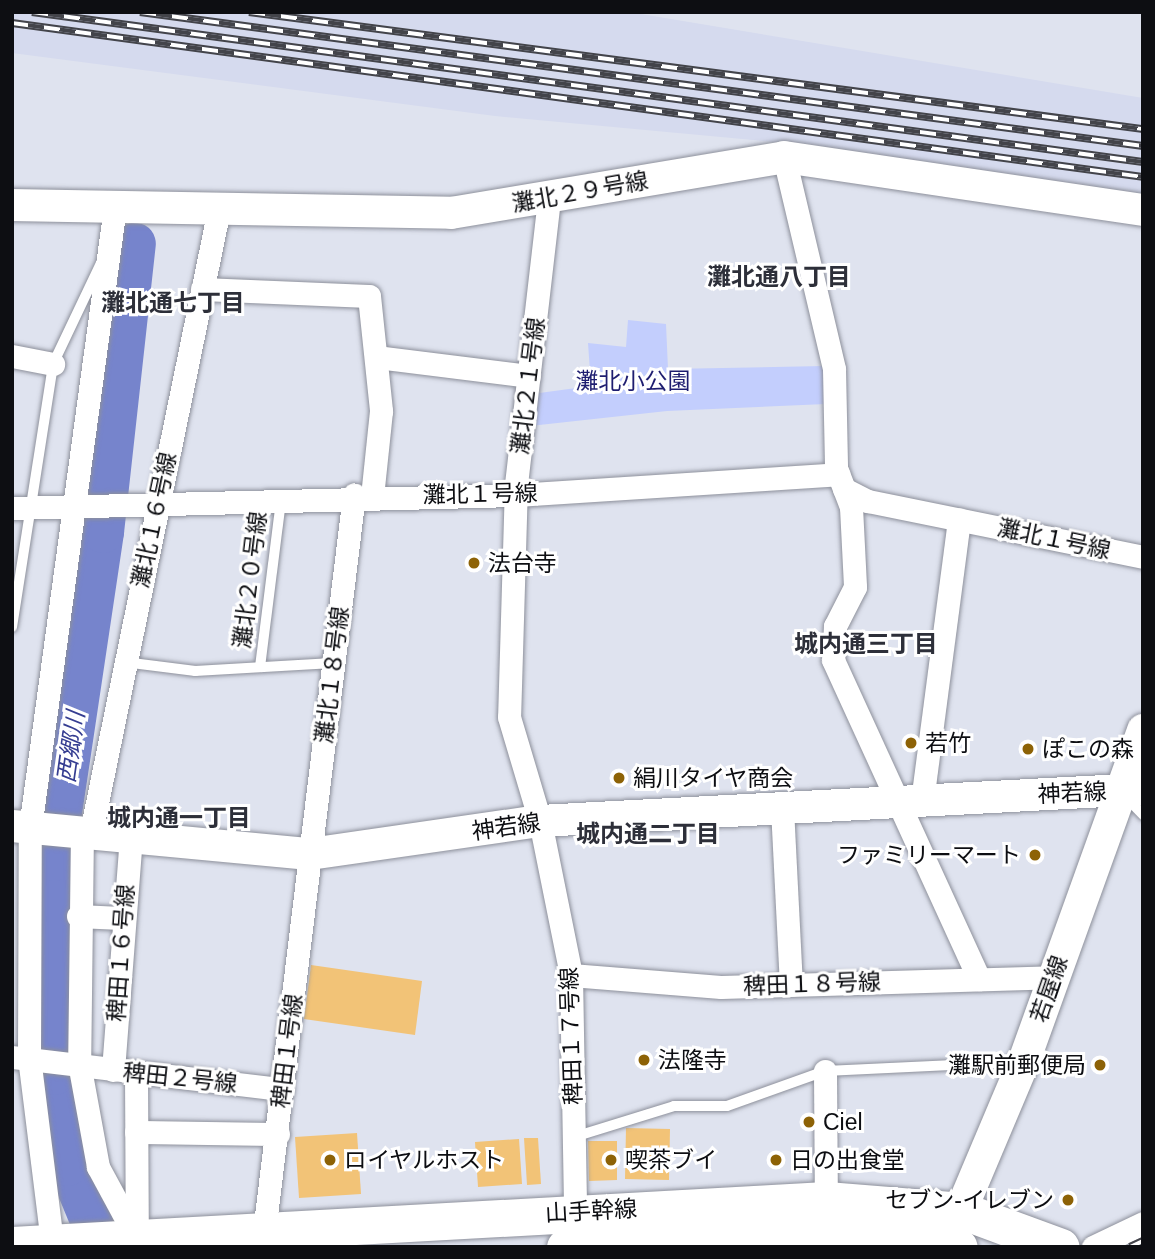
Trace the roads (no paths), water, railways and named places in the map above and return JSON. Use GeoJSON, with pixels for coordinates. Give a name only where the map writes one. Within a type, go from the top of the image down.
{"type":"FeatureCollection","features":[{"type":"Feature","properties":{"kind":"main road","name":"山手幹線"},"geometry":{"type":"LineString","coordinates":[[62,1242],[264,1239],[575,1211],[826,1200],[963,1211],[1061,1247]]}},
{"type":"Feature","properties":{"kind":"main road","name":"山手幹線"},"geometry":{"type":"LineString","coordinates":[[565,1247],[821,1232],[898,1234],[949,1246]]}},
{"type":"Feature","properties":{"kind":"main road"},"geometry":{"type":"LineString","coordinates":[[12,1245],[62,1242]]}},
{"type":"Feature","properties":{"kind":"street","name":"灘北２９号線"},"geometry":{"type":"LineString","coordinates":[[12,205],[451,213],[549,199],[725,163],[784,158],[1143,210]]}},
{"type":"Feature","properties":{"kind":"street"},"geometry":{"type":"LineString","coordinates":[[784,158],[834,369],[841,481],[851,508],[855,587],[835,626],[833,660],[909,801],[979,979]]}},
{"type":"Feature","properties":{"kind":"street","name":"灘北２１号線"},"geometry":{"type":"LineString","coordinates":[[540,821],[509,717],[516,495],[549,199]]}},
{"type":"Feature","properties":{"kind":"street"},"geometry":{"type":"LineString","coordinates":[[62,1242],[20,1057],[21,827],[77,505],[115,207]]}},
{"type":"Feature","properties":{"kind":"street","name":"灘北１６号線"},"geometry":{"type":"LineString","coordinates":[[126,1239],[98,1167],[79,1063],[78,916],[86,831],[219,209]]}},
{"type":"Feature","properties":{"kind":"street","name":"灘北１８号線"},"geometry":{"type":"LineString","coordinates":[[202,289],[369,296],[381,411],[333,663],[310,854]]}},
{"type":"Feature","properties":{"kind":"street"},"geometry":{"type":"LineString","coordinates":[[12,356],[53,364]]}},
{"type":"Feature","properties":{"kind":"street"},"geometry":{"type":"LineString","coordinates":[[377,358],[529,376]]}},
{"type":"Feature","properties":{"kind":"street","name":"灘北１号線"},"geometry":{"type":"LineString","coordinates":[[77,505],[363,496],[516,495],[841,481],[868,501],[1143,557]]}},
{"type":"Feature","properties":{"kind":"street"},"geometry":{"type":"LineString","coordinates":[[21,507],[77,505]]}},
{"type":"Feature","properties":{"kind":"street"},"geometry":{"type":"LineString","coordinates":[[909,801],[959,519]]}},
{"type":"Feature","properties":{"kind":"street","name":"若屋線"},"geometry":{"type":"LineString","coordinates":[[949,1246],[1024,1062],[1053,977],[1131,790],[1143,730]]}},
{"type":"Feature","properties":{"kind":"street","name":"神若線"},"geometry":{"type":"LineString","coordinates":[[21,827],[310,854],[540,821],[1131,790]]}},
{"type":"Feature","properties":{"kind":"street"},"geometry":{"type":"LineString","coordinates":[[782,808],[790,985]]}},
{"type":"Feature","properties":{"kind":"street","name":"稗田１７号線"},"geometry":{"type":"LineString","coordinates":[[540,821],[571,975],[575,1211]]}},
{"type":"Feature","properties":{"kind":"street","name":"稗田１６号線"},"geometry":{"type":"LineString","coordinates":[[113,1070],[121,918],[131,836]]}},
{"type":"Feature","properties":{"kind":"street","name":"稗田１号線"},"geometry":{"type":"LineString","coordinates":[[264,1239],[310,854]]}},
{"type":"Feature","properties":{"kind":"street"},"geometry":{"type":"LineString","coordinates":[[78,916],[121,918]]}},
{"type":"Feature","properties":{"kind":"street","name":"稗田１８号線"},"geometry":{"type":"LineString","coordinates":[[571,975],[721,987],[1053,977]]}},
{"type":"Feature","properties":{"kind":"street","name":"稗田２号線"},"geometry":{"type":"LineString","coordinates":[[20,1057],[282,1089]]}},
{"type":"Feature","properties":{"kind":"street"},"geometry":{"type":"LineString","coordinates":[[825,1071],[826,1200]]}},
{"type":"Feature","properties":{"kind":"street"},"geometry":{"type":"LineString","coordinates":[[126,1239],[136,1132],[136,1073]]}},
{"type":"Feature","properties":{"kind":"street"},"geometry":{"type":"LineString","coordinates":[[136,1132],[278,1134]]}},
{"type":"Feature","properties":{"kind":"street"},"geometry":{"type":"LineString","coordinates":[[1093,1247],[1143,1223]]}},
{"type":"Feature","properties":{"kind":"lane"},"geometry":{"type":"LineString","coordinates":[[12,627],[21,507],[53,364],[85,288],[110,250]]}},
{"type":"Feature","properties":{"kind":"lane","name":"灘北２０号線"},"geometry":{"type":"LineString","coordinates":[[260,667],[281,498]]}},
{"type":"Feature","properties":{"kind":"lane"},"geometry":{"type":"LineString","coordinates":[[124,662],[195,671],[333,663]]}},
{"type":"Feature","properties":{"kind":"lane"},"geometry":{"type":"LineString","coordinates":[[1131,790],[1143,814]]}},
{"type":"Feature","properties":{"kind":"lane"},"geometry":{"type":"LineString","coordinates":[[574,1137],[674,1107],[727,1106],[825,1071],[1024,1062]]}},
{"type":"Feature","properties":{"kind":"waterway","name":"西郷川"},"geometry":{"type":"LineString","coordinates":[[102,1247],[68,1165],[55,1074],[54,860],[103,532],[135,244]]}},
{"type":"Feature","properties":{"kind":"railway"},"geometry":{"type":"LineString","coordinates":[[32,12],[1143,162]]}},
{"type":"Feature","properties":{"kind":"railway"},"geometry":{"type":"LineString","coordinates":[[140,12],[1143,146]]}},
{"type":"Feature","properties":{"kind":"railway"},"geometry":{"type":"LineString","coordinates":[[249,12],[1143,129]]}},
{"type":"Feature","properties":{"kind":"railway"},"geometry":{"type":"LineString","coordinates":[[12,23],[1143,177]]}},
{"type":"Feature","properties":{"kind":"railway"},"geometry":{"type":"LineString","coordinates":[[1130,1247],[1143,1241]]}},
{"type":"Feature","properties":{"kind":"place","name":"法台寺"},"geometry":{"type":"Point","coordinates":[474,563]}},
{"type":"Feature","properties":{"kind":"place","name":"若竹"},"geometry":{"type":"Point","coordinates":[911,743]}},
{"type":"Feature","properties":{"kind":"place","name":"ぽこの森"},"geometry":{"type":"Point","coordinates":[1028,749]}},
{"type":"Feature","properties":{"kind":"place","name":"絹川タイヤ商会"},"geometry":{"type":"Point","coordinates":[619,778]}},
{"type":"Feature","properties":{"kind":"place","name":"ファミリーマート"},"geometry":{"type":"Point","coordinates":[1035,855]}},
{"type":"Feature","properties":{"kind":"place","name":"法隆寺"},"geometry":{"type":"Point","coordinates":[644,1060]}},
{"type":"Feature","properties":{"kind":"place","name":"灘駅前郵便局"},"geometry":{"type":"Point","coordinates":[1100,1065]}},
{"type":"Feature","properties":{"kind":"place","name":"Ciel"},"geometry":{"type":"Point","coordinates":[809,1122]}},
{"type":"Feature","properties":{"kind":"place","name":"ロイヤルホスト"},"geometry":{"type":"Point","coordinates":[330,1160]}},
{"type":"Feature","properties":{"kind":"place","name":"喫茶ブイ"},"geometry":{"type":"Point","coordinates":[611,1160]}},
{"type":"Feature","properties":{"kind":"place","name":"日の出食堂"},"geometry":{"type":"Point","coordinates":[776,1160]}},
{"type":"Feature","properties":{"kind":"place","name":"セブン-イレブン"},"geometry":{"type":"Point","coordinates":[1068,1200]}},
{"type":"Feature","properties":{"kind":"district","name":"灘北通八丁目"},"geometry":{"type":"Point","coordinates":[779,277]}},
{"type":"Feature","properties":{"kind":"district","name":"灘北通七丁目"},"geometry":{"type":"Point","coordinates":[173,303]}},
{"type":"Feature","properties":{"kind":"district","name":"城内通三丁目"},"geometry":{"type":"Point","coordinates":[866,644]}},
{"type":"Feature","properties":{"kind":"district","name":"城内通一丁目"},"geometry":{"type":"Point","coordinates":[179,818]}},
{"type":"Feature","properties":{"kind":"district","name":"城内通二丁目"},"geometry":{"type":"Point","coordinates":[648,834]}},
{"type":"Feature","properties":{"kind":"park label","name":"灘北小公園"},"geometry":{"type":"Point","coordinates":[633,381]}}]}
